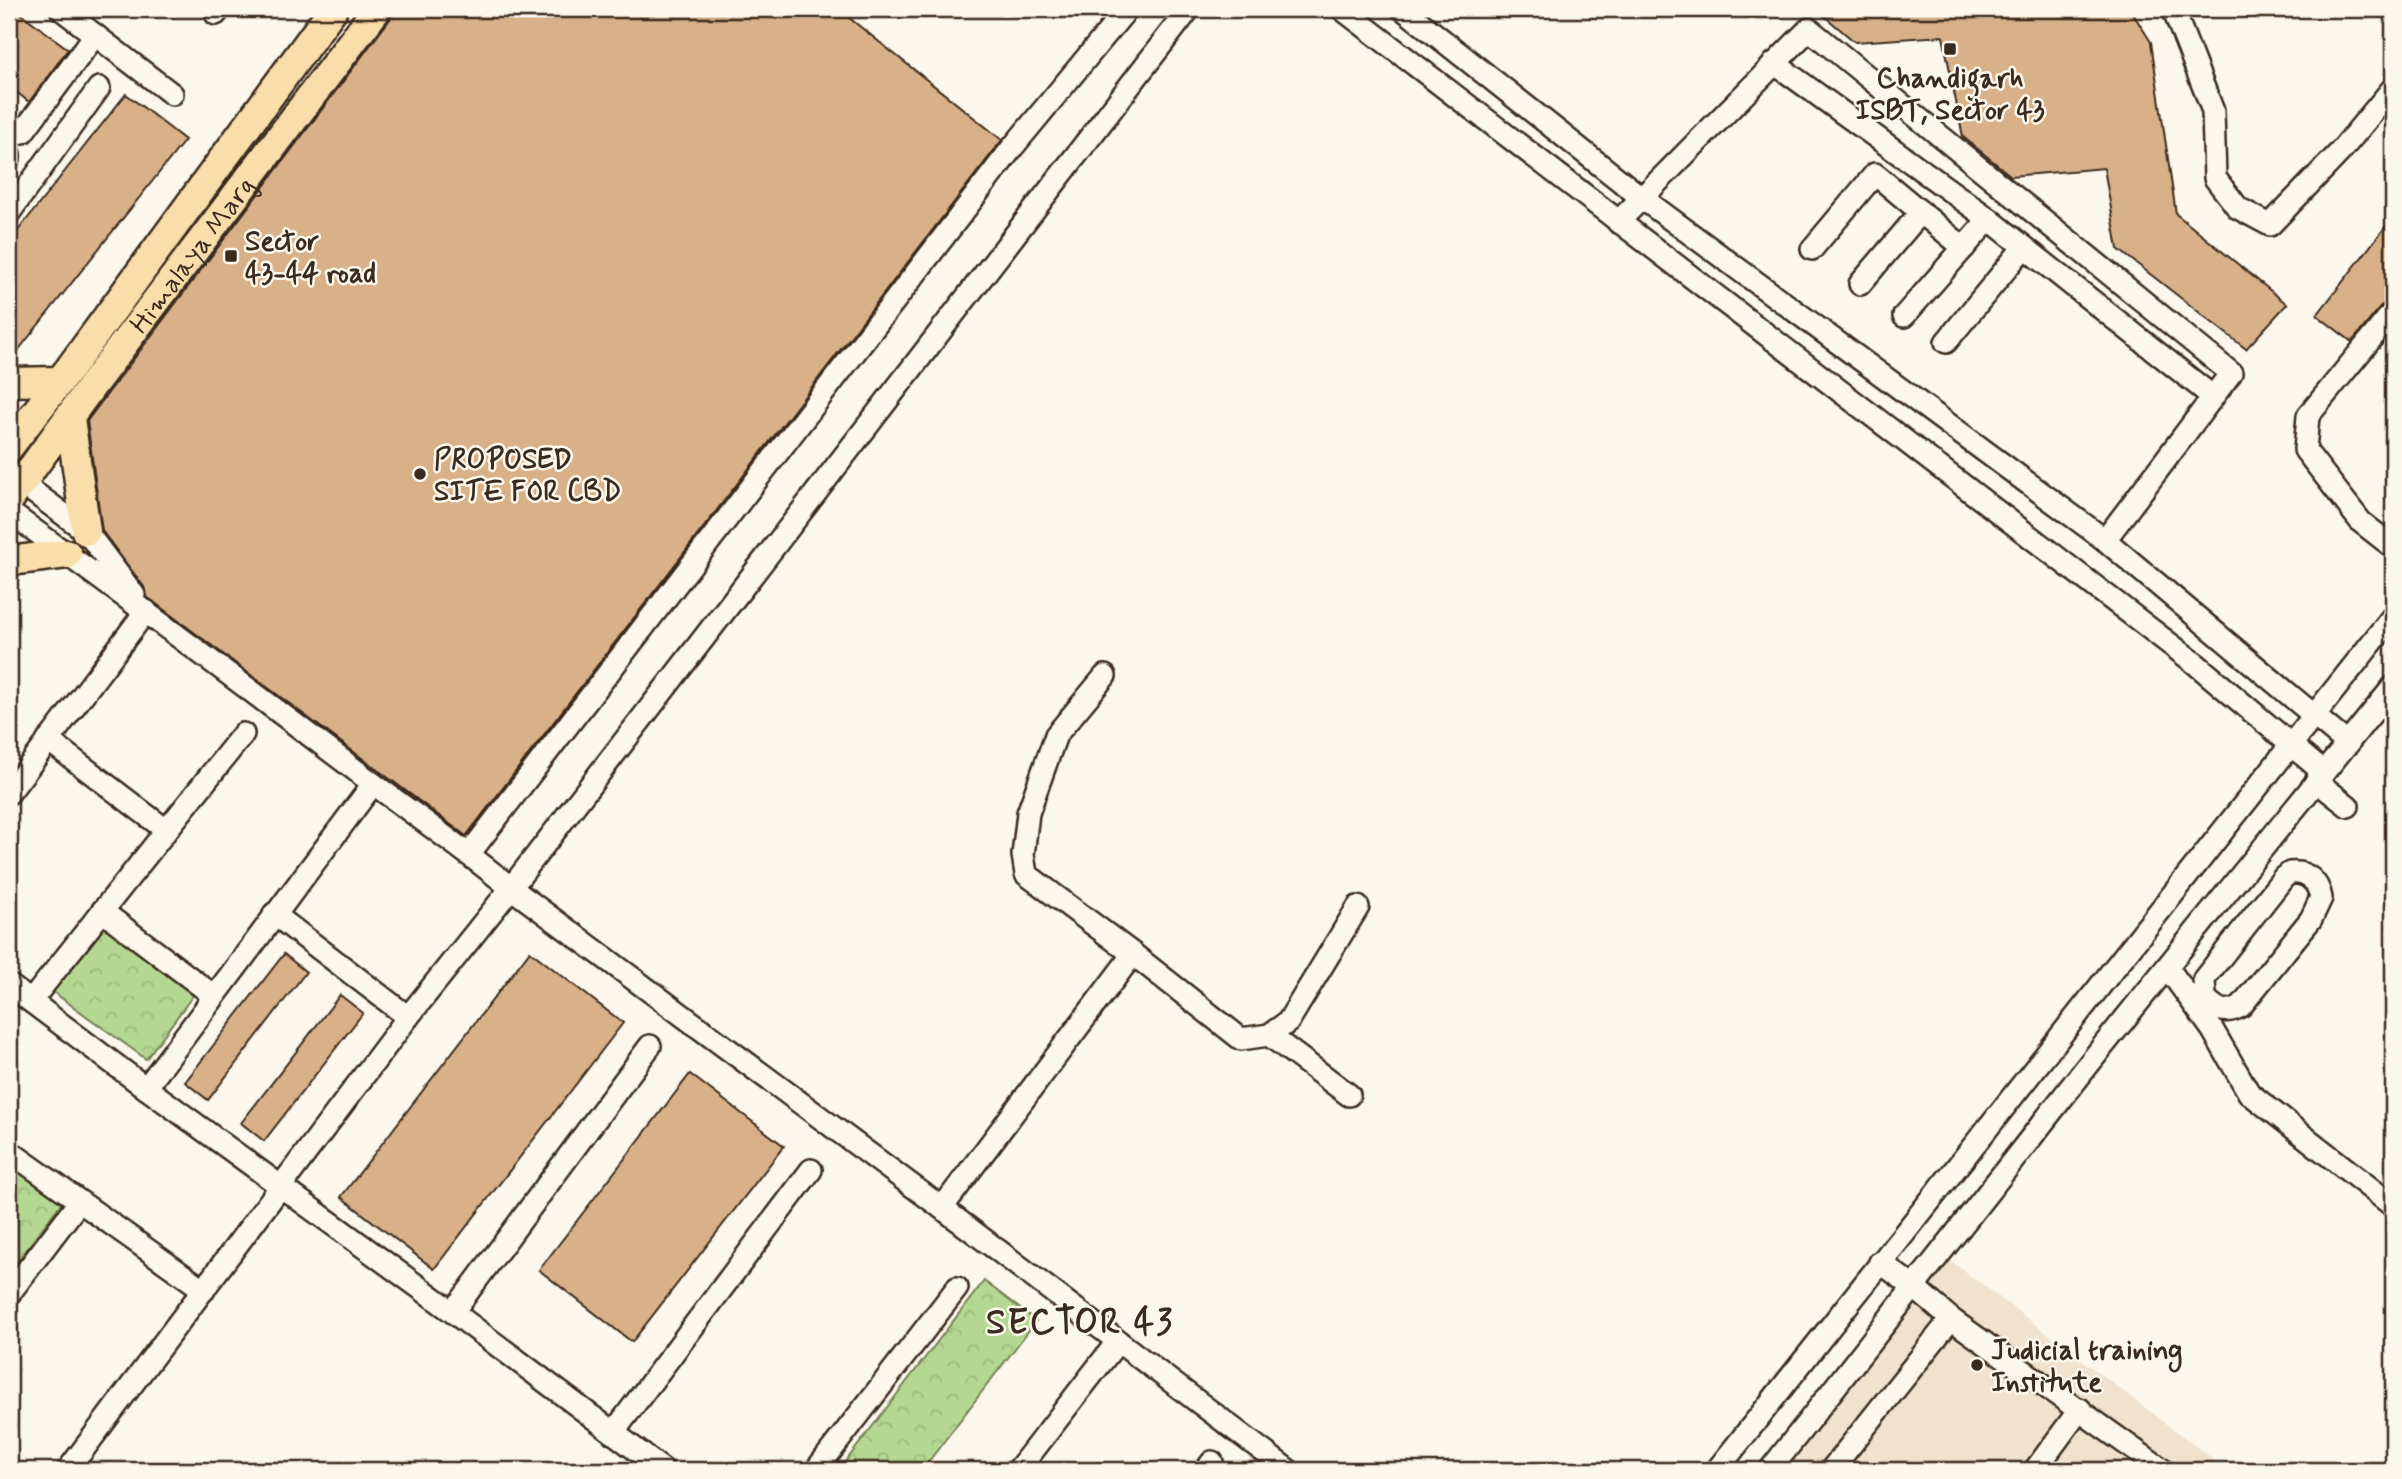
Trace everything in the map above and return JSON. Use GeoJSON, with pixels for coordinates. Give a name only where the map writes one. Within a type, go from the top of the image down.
{"type":"FeatureCollection","features":[{"type":"Feature","properties":{"kind":"main road","name":"Himalaya Marg"},"geometry":{"type":"LineString","coordinates":[[9,447],[333,9]]}},
{"type":"Feature","properties":{"kind":"main road","name":"Himalaya Marg"},"geometry":{"type":"LineString","coordinates":[[13,486],[70,418],[377,9]]}},
{"type":"Feature","properties":{"kind":"main road"},"geometry":{"type":"LineString","coordinates":[[9,382],[59,381]]}},
{"type":"Feature","properties":{"kind":"main road"},"geometry":{"type":"LineString","coordinates":[[70,418],[86,531]]}},
{"type":"Feature","properties":{"kind":"main road"},"geometry":{"type":"LineString","coordinates":[[9,561],[67,554]]}},
{"type":"Feature","properties":{"kind":"street"},"geometry":{"type":"LineString","coordinates":[[61,9],[172,94]]}},
{"type":"Feature","properties":{"kind":"street"},"geometry":{"type":"LineString","coordinates":[[469,854],[1012,148],[1127,9]]}},
{"type":"Feature","properties":{"kind":"street"},"geometry":{"type":"LineString","coordinates":[[68,1470],[408,1017],[511,888],[1189,9]]}},
{"type":"Feature","properties":{"kind":"street"},"geometry":{"type":"LineString","coordinates":[[1342,9],[2196,664],[2290,744],[2348,806]]}},
{"type":"Feature","properties":{"kind":"street"},"geometry":{"type":"LineString","coordinates":[[1404,9],[1642,198],[2105,541],[2348,744]]}},
{"type":"Feature","properties":{"kind":"street"},"geometry":{"type":"LineString","coordinates":[[2173,9],[2213,110],[2215,178],[2238,208],[2270,225],[2339,153],[2393,88]]}},
{"type":"Feature","properties":{"kind":"street"},"geometry":{"type":"LineString","coordinates":[[1618,222],[1809,29],[2231,373],[2105,541]]}},
{"type":"Feature","properties":{"kind":"street"},"geometry":{"type":"LineString","coordinates":[[9,135],[23,132],[95,35]]}},
{"type":"Feature","properties":{"kind":"street"},"geometry":{"type":"LineString","coordinates":[[1774,63],[1989,219],[2213,397]]}},
{"type":"Feature","properties":{"kind":"street"},"geometry":{"type":"LineString","coordinates":[[9,213],[99,88]]}},
{"type":"Feature","properties":{"kind":"street"},"geometry":{"type":"LineString","coordinates":[[1812,250],[1875,174],[1964,247]]}},
{"type":"Feature","properties":{"kind":"street"},"geometry":{"type":"LineString","coordinates":[[1860,284],[1921,212]]}},
{"type":"Feature","properties":{"kind":"street"},"geometry":{"type":"LineString","coordinates":[[1904,316],[1989,219]]}},
{"type":"Feature","properties":{"kind":"street"},"geometry":{"type":"LineString","coordinates":[[1946,342],[2024,247]]}},
{"type":"Feature","properties":{"kind":"street"},"geometry":{"type":"LineString","coordinates":[[2393,312],[2308,416],[2305,450],[2361,522],[2393,547]]}},
{"type":"Feature","properties":{"kind":"street"},"geometry":{"type":"LineString","coordinates":[[13,486],[86,531],[146,611]]}},
{"type":"Feature","properties":{"kind":"street"},"geometry":{"type":"LineString","coordinates":[[9,512],[146,611],[1288,1470]]}},
{"type":"Feature","properties":{"kind":"street"},"geometry":{"type":"LineString","coordinates":[[9,793],[146,611]]}},
{"type":"Feature","properties":{"kind":"street"},"geometry":{"type":"LineString","coordinates":[[1717,1470],[2393,616]]}},
{"type":"Feature","properties":{"kind":"street"},"geometry":{"type":"LineString","coordinates":[[1105,676],[1056,735],[1028,813],[1023,855],[1026,874],[1241,1039],[1269,1035],[1288,1022],[1358,907]]}},
{"type":"Feature","properties":{"kind":"street"},"geometry":{"type":"LineString","coordinates":[[1770,1470],[2263,846],[2393,687]]}},
{"type":"Feature","properties":{"kind":"street"},"geometry":{"type":"LineString","coordinates":[[31,1001],[243,734]]}},
{"type":"Feature","properties":{"kind":"street"},"geometry":{"type":"LineString","coordinates":[[48,740],[166,830]]}},
{"type":"Feature","properties":{"kind":"street"},"geometry":{"type":"LineString","coordinates":[[146,1088],[373,784]]}},
{"type":"Feature","properties":{"kind":"street"},"geometry":{"type":"LineString","coordinates":[[2263,846],[2286,866],[2290,873]]}},
{"type":"Feature","properties":{"kind":"street"},"geometry":{"type":"LineString","coordinates":[[2290,873],[2301,873],[2315,882],[2321,898],[2319,905],[2311,919],[2241,1006],[2221,1011],[2205,998],[2204,979],[2284,877],[2290,873]]}},
{"type":"Feature","properties":{"kind":"street"},"geometry":{"type":"LineString","coordinates":[[102,911],[214,996]]}},
{"type":"Feature","properties":{"kind":"street"},"geometry":{"type":"LineString","coordinates":[[274,914],[408,1017]]}},
{"type":"Feature","properties":{"kind":"street"},"geometry":{"type":"LineString","coordinates":[[942,1208],[1133,954]]}},
{"type":"Feature","properties":{"kind":"street"},"geometry":{"type":"LineString","coordinates":[[2167,967],[2212,1029],[2249,1093],[2393,1206]]}},
{"type":"Feature","properties":{"kind":"street"},"geometry":{"type":"LineString","coordinates":[[9,985],[663,1470]]}},
{"type":"Feature","properties":{"kind":"street"},"geometry":{"type":"LineString","coordinates":[[1269,1035],[1349,1095]]}},
{"type":"Feature","properties":{"kind":"street"},"geometry":{"type":"LineString","coordinates":[[453,1312],[650,1045]]}},
{"type":"Feature","properties":{"kind":"street"},"geometry":{"type":"LineString","coordinates":[[9,1151],[204,1290]]}},
{"type":"Feature","properties":{"kind":"street"},"geometry":{"type":"LineString","coordinates":[[613,1433],[811,1170]]}},
{"type":"Feature","properties":{"kind":"street"},"geometry":{"type":"LineString","coordinates":[[9,1294],[79,1202]]}},
{"type":"Feature","properties":{"kind":"street"},"geometry":{"type":"LineString","coordinates":[[1880,1262],[1951,1319],[2163,1470]]}},
{"type":"Feature","properties":{"kind":"street"},"geometry":{"type":"LineString","coordinates":[[816,1470],[957,1289]]}},
{"type":"Feature","properties":{"kind":"street"},"geometry":{"type":"LineString","coordinates":[[1830,1470],[1951,1319]]}},
{"type":"Feature","properties":{"kind":"street"},"geometry":{"type":"LineString","coordinates":[[1018,1470],[1118,1341]]}},
{"type":"Feature","properties":{"kind":"street"},"geometry":{"type":"LineString","coordinates":[[2035,1470],[2080,1409]]}},
{"type":"Feature","properties":{"kind":"shaded area","name":"Judicial training Institute"},"geometry":{"type":"Polygon","coordinates":[[[1950,1260],[2227,1470],[1783,1470],[1950,1260]]]}},
{"type":"Feature","properties":{"kind":"green space"},"geometry":{"type":"Polygon","coordinates":[[[99,920],[197,990],[146,1059],[49,989],[99,920]]]}},
{"type":"Feature","properties":{"kind":"green space"},"geometry":{"type":"Polygon","coordinates":[[[9,1161],[62,1202],[9,1272],[9,1161]]]}},
{"type":"Feature","properties":{"kind":"green space"},"geometry":{"type":"Polygon","coordinates":[[[984,1281],[1036,1321],[922,1470],[839,1470],[984,1281]]]}},
{"type":"Feature","properties":{"kind":"building"},"geometry":{"type":"Polygon","coordinates":[[[9,9],[15,9],[68,49],[29,102],[9,86],[9,9]]]}},
{"type":"Feature","properties":{"kind":"building","name":"PROPOSED SITE FOR CBD"},"geometry":{"type":"Polygon","coordinates":[[[393,9],[838,9],[1002,140],[466,836],[147,597],[144,587],[102,531],[87,421],[390,19],[393,9]]]}},
{"type":"Feature","properties":{"kind":"building"},"geometry":{"type":"Polygon","coordinates":[[[1816,9],[2130,9],[2151,42],[2176,214],[2287,304],[2246,349],[2118,249],[2104,168],[2011,176],[1963,137],[1943,36],[1855,42],[1816,9]]]}},
{"type":"Feature","properties":{"kind":"building"},"geometry":{"type":"Polygon","coordinates":[[[126,94],[185,140],[9,362],[9,242],[126,94]]]}},
{"type":"Feature","properties":{"kind":"building"},"geometry":{"type":"Polygon","coordinates":[[[2393,217],[2393,299],[2383,304],[2352,342],[2317,315],[2393,217]]]}},
{"type":"Feature","properties":{"kind":"building"},"geometry":{"type":"Polygon","coordinates":[[[530,951],[623,1023],[434,1269],[341,1197],[530,951]]]}},
{"type":"Feature","properties":{"kind":"building"},"geometry":{"type":"Polygon","coordinates":[[[284,954],[306,972],[208,1100],[185,1082],[284,954]]]}},
{"type":"Feature","properties":{"kind":"building"},"geometry":{"type":"Polygon","coordinates":[[[340,995],[363,1013],[264,1141],[241,1123],[340,995]]]}},
{"type":"Feature","properties":{"kind":"building"},"geometry":{"type":"Polygon","coordinates":[[[690,1074],[784,1146],[632,1342],[539,1270],[690,1074]]]}},
{"type":"Feature","properties":{"kind":"place","name":"Chandigarh ISBT, Sector 43"},"geometry":{"type":"Point","coordinates":[1950,49]}},
{"type":"Feature","properties":{"kind":"place","name":"Sector 43-44 road"},"geometry":{"type":"Point","coordinates":[231,256]}},
{"type":"Feature","properties":{"kind":"place","name":"PROPOSED SITE FOR CBD"},"geometry":{"type":"Point","coordinates":[420,474]}},
{"type":"Feature","properties":{"kind":"place","name":"Judicial training Institute"},"geometry":{"type":"Point","coordinates":[1977,1365]}},
{"type":"Feature","properties":{"kind":"district","name":"SECTOR 43"},"geometry":{"type":"Point","coordinates":[1080,1321]}}]}
